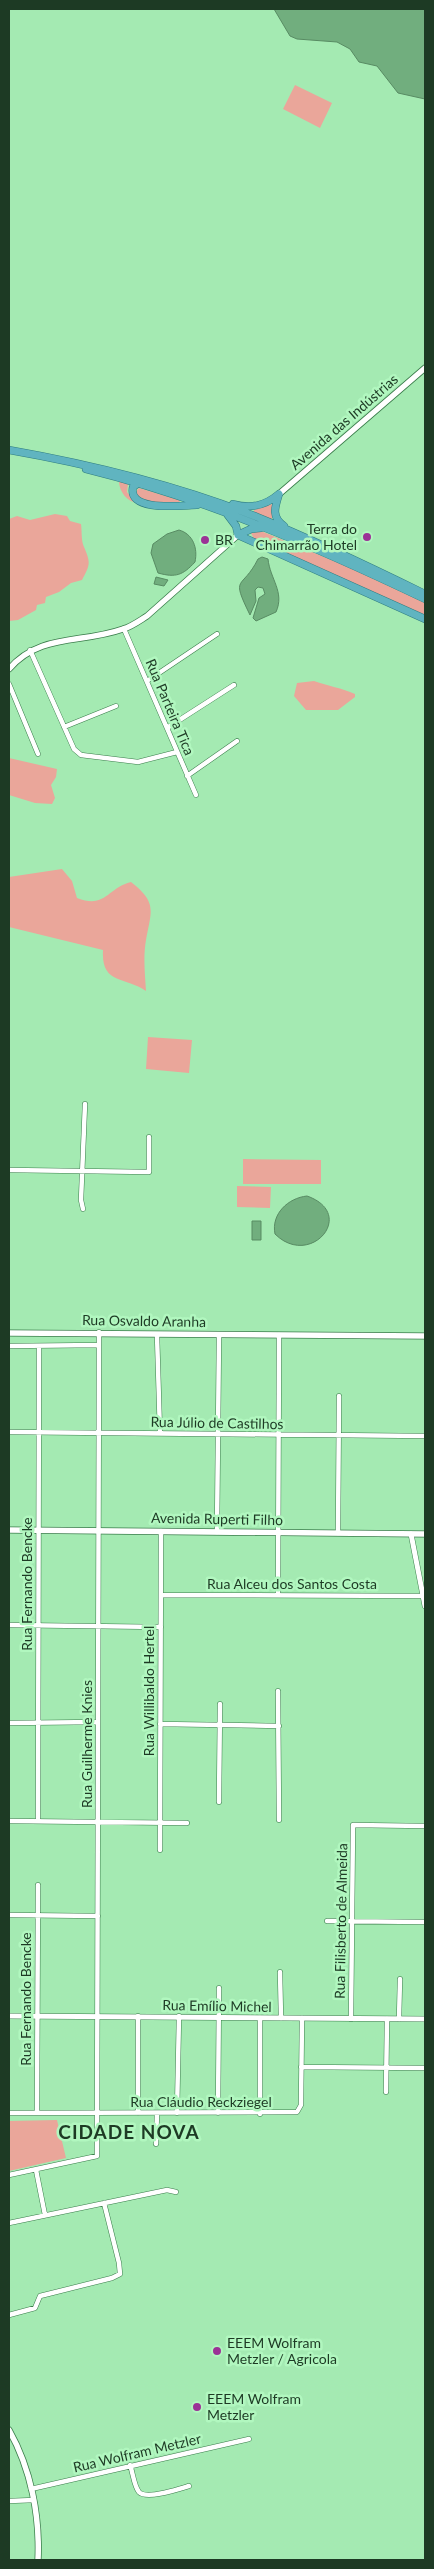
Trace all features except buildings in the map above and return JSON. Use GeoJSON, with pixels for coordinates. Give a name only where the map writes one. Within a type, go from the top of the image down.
{"type":"FeatureCollection","features":[{"type":"Feature","properties":{"kind":"highway"},"geometry":{"type":"LineString","coordinates":[[9,450],[105,468],[155,482],[211,501],[304,537]]}},
{"type":"Feature","properties":{"kind":"highway"},"geometry":{"type":"LineString","coordinates":[[40,455],[137,483],[223,511],[357,567],[425,600]]}},
{"type":"Feature","properties":{"kind":"highway"},"geometry":{"type":"LineString","coordinates":[[137,483],[155,482]]}},
{"type":"Feature","properties":{"kind":"highway"},"geometry":{"type":"LineString","coordinates":[[137,483],[132,490],[133,495],[140,501],[153,506],[203,505]]}},
{"type":"Feature","properties":{"kind":"highway"},"geometry":{"type":"LineString","coordinates":[[211,501],[241,506],[257,506],[270,502],[279,494]]}},
{"type":"Feature","properties":{"kind":"highway"},"geometry":{"type":"LineString","coordinates":[[279,494],[274,510],[276,519],[282,525],[425,594]]}},
{"type":"Feature","properties":{"kind":"highway"},"geometry":{"type":"LineString","coordinates":[[223,511],[232,520],[238,536],[425,619]]}},
{"type":"Feature","properties":{"kind":"highway"},"geometry":{"type":"LineString","coordinates":[[238,536],[251,529],[265,528]]}},
{"type":"Feature","properties":{"kind":"main road","name":"Avenida das Indústrias"},"geometry":{"type":"LineString","coordinates":[[279,494],[425,368]]}},
{"type":"Feature","properties":{"kind":"main road"},"geometry":{"type":"LineString","coordinates":[[9,669],[30,650],[124,629],[147,616],[238,536]]}},
{"type":"Feature","properties":{"kind":"main road","name":"Rua Osvaldo Aranha"},"geometry":{"type":"LineString","coordinates":[[9,1333],[99,1332],[157,1335],[425,1336]]}},
{"type":"Feature","properties":{"kind":"main road","name":"Avenida Ruperti Filho"},"geometry":{"type":"LineString","coordinates":[[9,1530],[425,1534]]}},
{"type":"Feature","properties":{"kind":"main road"},"geometry":{"type":"LineString","coordinates":[[9,2432],[34,2500],[39,2542],[38,2560]]}},
{"type":"Feature","properties":{"kind":"street","name":"Rua Parteira Tica"},"geometry":{"type":"LineString","coordinates":[[124,629],[196,794]]}},
{"type":"Feature","properties":{"kind":"street"},"geometry":{"type":"LineString","coordinates":[[146,681],[217,634]]}},
{"type":"Feature","properties":{"kind":"street"},"geometry":{"type":"LineString","coordinates":[[30,650],[74,749],[81,755],[138,762],[177,752]]}},
{"type":"Feature","properties":{"kind":"street"},"geometry":{"type":"LineString","coordinates":[[9,684],[38,754]]}},
{"type":"Feature","properties":{"kind":"street"},"geometry":{"type":"LineString","coordinates":[[167,728],[234,686]]}},
{"type":"Feature","properties":{"kind":"street"},"geometry":{"type":"LineString","coordinates":[[64,727],[116,706]]}},
{"type":"Feature","properties":{"kind":"street"},"geometry":{"type":"LineString","coordinates":[[187,776],[237,741]]}},
{"type":"Feature","properties":{"kind":"street"},"geometry":{"type":"LineString","coordinates":[[83,1209],[85,1104]]}},
{"type":"Feature","properties":{"kind":"street"},"geometry":{"type":"LineString","coordinates":[[9,1170],[149,1172],[149,1137]]}},
{"type":"Feature","properties":{"kind":"street","name":"Rua Guilherme Knies"},"geometry":{"type":"LineString","coordinates":[[36,2170],[97,2156],[99,1332]]}},
{"type":"Feature","properties":{"kind":"street"},"geometry":{"type":"LineString","coordinates":[[157,1335],[160,1433]]}},
{"type":"Feature","properties":{"kind":"street"},"geometry":{"type":"LineString","coordinates":[[216,1532],[219,1335]]}},
{"type":"Feature","properties":{"kind":"street"},"geometry":{"type":"LineString","coordinates":[[278,1595],[279,1336]]}},
{"type":"Feature","properties":{"kind":"street"},"geometry":{"type":"LineString","coordinates":[[9,1346],[99,1345]]}},
{"type":"Feature","properties":{"kind":"street","name":"Rua Fernando Bencke"},"geometry":{"type":"LineString","coordinates":[[38,1821],[40,1346]]}},
{"type":"Feature","properties":{"kind":"street"},"geometry":{"type":"LineString","coordinates":[[338,1533],[339,1396]]}},
{"type":"Feature","properties":{"kind":"street","name":"Rua Júlio de Castilhos"},"geometry":{"type":"LineString","coordinates":[[9,1432],[425,1436]]}},
{"type":"Feature","properties":{"kind":"street","name":"Rua Willibaldo Hertel"},"geometry":{"type":"LineString","coordinates":[[160,1850],[161,1531]]}},
{"type":"Feature","properties":{"kind":"street"},"geometry":{"type":"LineString","coordinates":[[411,1534],[425,1606]]}},
{"type":"Feature","properties":{"kind":"street","name":"Rua Alceu dos Santos Costa"},"geometry":{"type":"LineString","coordinates":[[161,1595],[423,1596]]}},
{"type":"Feature","properties":{"kind":"street"},"geometry":{"type":"LineString","coordinates":[[9,1625],[161,1627]]}},
{"type":"Feature","properties":{"kind":"street"},"geometry":{"type":"LineString","coordinates":[[278,1691],[279,1820]]}},
{"type":"Feature","properties":{"kind":"street"},"geometry":{"type":"LineString","coordinates":[[220,1704],[220,1802]]}},
{"type":"Feature","properties":{"kind":"street"},"geometry":{"type":"LineString","coordinates":[[9,1722],[98,1722]]}},
{"type":"Feature","properties":{"kind":"street"},"geometry":{"type":"LineString","coordinates":[[160,1724],[279,1726]]}},
{"type":"Feature","properties":{"kind":"street"},"geometry":{"type":"LineString","coordinates":[[9,1821],[187,1823]]}},
{"type":"Feature","properties":{"kind":"street","name":"Rua Filisberto de Almeida"},"geometry":{"type":"LineString","coordinates":[[351,2018],[354,1825],[425,1826]]}},
{"type":"Feature","properties":{"kind":"street","name":"Rua Fernando Bencke"},"geometry":{"type":"LineString","coordinates":[[37,2113],[38,1885]]}},
{"type":"Feature","properties":{"kind":"street"},"geometry":{"type":"LineString","coordinates":[[9,1915],[98,1916]]}},
{"type":"Feature","properties":{"kind":"street"},"geometry":{"type":"LineString","coordinates":[[327,1921],[425,1922]]}},
{"type":"Feature","properties":{"kind":"street"},"geometry":{"type":"LineString","coordinates":[[280,1972],[281,2018]]}},
{"type":"Feature","properties":{"kind":"street"},"geometry":{"type":"LineString","coordinates":[[399,2019],[400,1979]]}},
{"type":"Feature","properties":{"kind":"street"},"geometry":{"type":"LineString","coordinates":[[218,2114],[219,1988]]}},
{"type":"Feature","properties":{"kind":"street","name":"Rua Emílio Michel"},"geometry":{"type":"LineString","coordinates":[[9,2016],[219,2016],[425,2019]]}},
{"type":"Feature","properties":{"kind":"street"},"geometry":{"type":"LineString","coordinates":[[138,2016],[138,2113]]}},
{"type":"Feature","properties":{"kind":"street"},"geometry":{"type":"LineString","coordinates":[[177,2113],[179,2016]]}},
{"type":"Feature","properties":{"kind":"street"},"geometry":{"type":"LineString","coordinates":[[260,2018],[260,2114]]}},
{"type":"Feature","properties":{"kind":"street","name":"Rua Cláudio Reckziegel"},"geometry":{"type":"LineString","coordinates":[[9,2113],[292,2113],[300,2110],[302,2018]]}},
{"type":"Feature","properties":{"kind":"street"},"geometry":{"type":"LineString","coordinates":[[386,2092],[388,2019]]}},
{"type":"Feature","properties":{"kind":"street"},"geometry":{"type":"LineString","coordinates":[[301,2067],[425,2068]]}},
{"type":"Feature","properties":{"kind":"street"},"geometry":{"type":"LineString","coordinates":[[156,2144],[157,2113]]}},
{"type":"Feature","properties":{"kind":"street"},"geometry":{"type":"LineString","coordinates":[[9,2175],[36,2170],[45,2215]]}},
{"type":"Feature","properties":{"kind":"street"},"geometry":{"type":"LineString","coordinates":[[9,2223],[167,2190],[176,2192]]}},
{"type":"Feature","properties":{"kind":"street"},"geometry":{"type":"LineString","coordinates":[[9,2315],[35,2308],[40,2296],[112,2278],[120,2274],[121,2269],[104,2203]]}},
{"type":"Feature","properties":{"kind":"street","name":"Rua Wolfram Metzler"},"geometry":{"type":"LineString","coordinates":[[31,2489],[249,2439]]}},
{"type":"Feature","properties":{"kind":"street"},"geometry":{"type":"LineString","coordinates":[[130,2466],[138,2491],[143,2495],[150,2496],[189,2486]]}},
{"type":"Feature","properties":{"kind":"street"},"geometry":{"type":"LineString","coordinates":[[9,2500],[34,2500]]}},
{"type":"Feature","properties":{"kind":"shaded area"},"geometry":{"type":"Polygon","coordinates":[[[274,9],[425,9],[425,99],[398,93],[377,66],[359,62],[350,49],[337,42],[297,39],[290,36],[274,9]]]}},
{"type":"Feature","properties":{"kind":"shaded area"},"geometry":{"type":"Polygon","coordinates":[[[295,85],[332,103],[320,128],[283,109],[295,85]]]}},
{"type":"Feature","properties":{"kind":"shaded area"},"geometry":{"type":"Polygon","coordinates":[[[119,481],[128,484],[127,492],[135,502],[129,500],[124,494],[120,488],[119,481]]]}},
{"type":"Feature","properties":{"kind":"shaded area"},"geometry":{"type":"Polygon","coordinates":[[[139,488],[179,500],[180,502],[164,504],[152,502],[137,495],[139,488]]]}},
{"type":"Feature","properties":{"kind":"shaded area"},"geometry":{"type":"Polygon","coordinates":[[[272,504],[272,521],[254,512],[254,510],[272,504]]]}},
{"type":"Feature","properties":{"kind":"shaded area"},"geometry":{"type":"Polygon","coordinates":[[[55,514],[67,516],[70,521],[81,524],[82,542],[89,561],[87,571],[82,580],[71,583],[59,592],[46,597],[45,603],[37,605],[36,610],[18,620],[9,621],[9,519],[17,516],[30,520],[55,514]]]}},
{"type":"Feature","properties":{"kind":"shaded area"},"geometry":{"type":"Polygon","coordinates":[[[179,530],[188,535],[193,542],[196,552],[195,562],[183,573],[170,575],[158,573],[151,553],[153,544],[167,534],[179,530]]]}},
{"type":"Feature","properties":{"kind":"shaded area"},"geometry":{"type":"Polygon","coordinates":[[[261,531],[346,566],[425,603],[425,617],[255,541],[251,533],[261,531]]]}},
{"type":"Feature","properties":{"kind":"shaded area"},"geometry":{"type":"Polygon","coordinates":[[[262,557],[268,559],[279,598],[276,612],[256,621],[253,618],[259,598],[265,594],[263,588],[258,587],[255,590],[256,601],[250,615],[241,593],[240,584],[258,559],[262,557]]]}},
{"type":"Feature","properties":{"kind":"shaded area"},"geometry":{"type":"Polygon","coordinates":[[[156,577],[168,580],[164,586],[154,584],[156,577]]]}},
{"type":"Feature","properties":{"kind":"shaded area"},"geometry":{"type":"Polygon","coordinates":[[[314,681],[350,692],[355,694],[355,697],[338,710],[306,710],[294,696],[297,683],[314,681]]]}},
{"type":"Feature","properties":{"kind":"shaded area"},"geometry":{"type":"Polygon","coordinates":[[[9,758],[57,769],[56,777],[51,785],[55,798],[52,804],[35,803],[9,795],[9,758]]]}},
{"type":"Feature","properties":{"kind":"shaded area"},"geometry":{"type":"Polygon","coordinates":[[[62,869],[72,881],[77,898],[87,901],[101,899],[131,882],[145,896],[149,902],[151,914],[144,966],[146,991],[110,974],[103,961],[103,950],[9,927],[9,877],[62,869]]]}},
{"type":"Feature","properties":{"kind":"shaded area"},"geometry":{"type":"Polygon","coordinates":[[[148,1037],[192,1040],[189,1073],[146,1069],[148,1037]]]}},
{"type":"Feature","properties":{"kind":"shaded area"},"geometry":{"type":"Polygon","coordinates":[[[243,1159],[321,1160],[321,1184],[243,1184],[243,1159]]]}},
{"type":"Feature","properties":{"kind":"shaded area"},"geometry":{"type":"Polygon","coordinates":[[[237,1186],[271,1187],[270,1208],[237,1207],[237,1186]]]}},
{"type":"Feature","properties":{"kind":"shaded area"},"geometry":{"type":"Polygon","coordinates":[[[307,1196],[322,1204],[328,1214],[329,1225],[323,1235],[314,1242],[302,1245],[289,1243],[275,1234],[274,1227],[278,1214],[282,1208],[293,1200],[307,1196]]]}},
{"type":"Feature","properties":{"kind":"shaded area"},"geometry":{"type":"Polygon","coordinates":[[[252,1221],[261,1221],[261,1240],[252,1240],[252,1221]]]}},
{"type":"Feature","properties":{"kind":"shaded area"},"geometry":{"type":"Polygon","coordinates":[[[57,2120],[66,2158],[9,2171],[9,2121],[57,2120]]]}},
{"type":"Feature","properties":{"kind":"place","name":"Terra do Chimarrão Hotel"},"geometry":{"type":"Point","coordinates":[367,537]}},
{"type":"Feature","properties":{"kind":"place","name":"BR"},"geometry":{"type":"Point","coordinates":[205,540]}},
{"type":"Feature","properties":{"kind":"place","name":"EEEM Wolfram Metzler / Agricola"},"geometry":{"type":"Point","coordinates":[217,2351]}},
{"type":"Feature","properties":{"kind":"place","name":"EEEM Wolfram Metzler"},"geometry":{"type":"Point","coordinates":[197,2407]}},
{"type":"Feature","properties":{"kind":"district","name":"CIDADE NOVA"},"geometry":{"type":"Point","coordinates":[129,2132]}}]}
